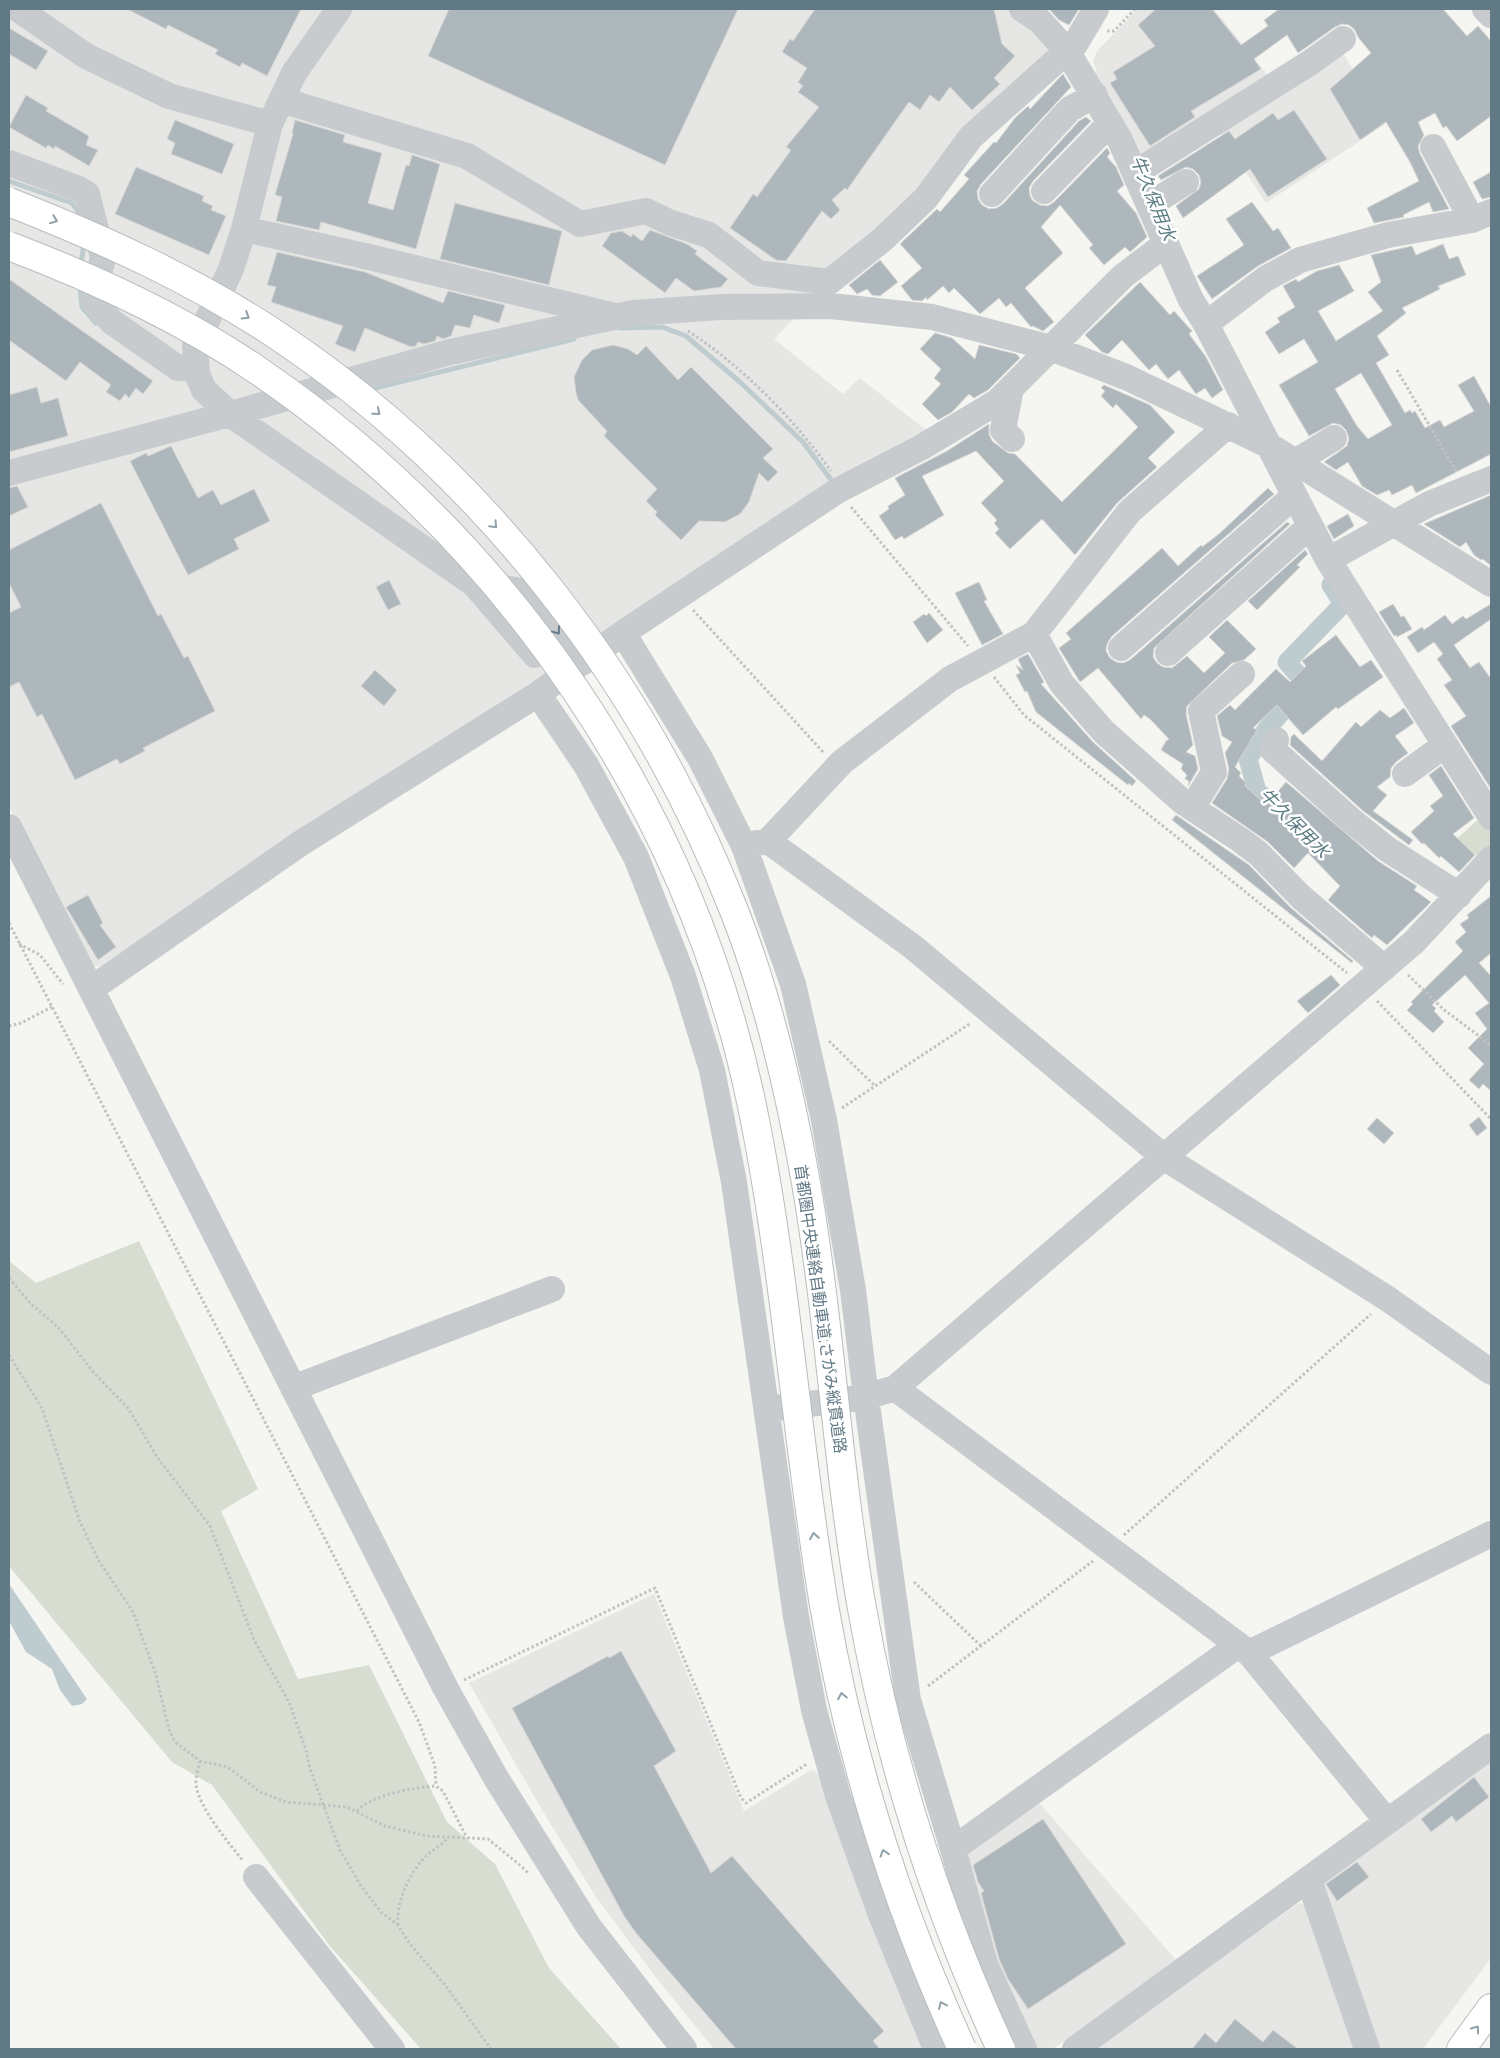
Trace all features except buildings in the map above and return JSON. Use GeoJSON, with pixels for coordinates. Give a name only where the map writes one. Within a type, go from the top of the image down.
{"type":"FeatureCollection","features":[{"type":"Feature","properties":{"kind":"highway","name":"首都圏中央連絡自動車道;さがみ縦貫道路"},"geometry":{"type":"LineString","coordinates":[[9,202],[134,255],[210,294],[280,337],[410,438],[458,486],[516,549],[568,613],[605,664],[664,760],[716,867],[737,919],[774,1035],[788,1090],[821,1277],[860,1600],[880,1700],[902,1789],[928,1872],[960,1958],[1001,2049]]}},
{"type":"Feature","properties":{"kind":"highway"},"geometry":{"type":"LineString","coordinates":[[9,246],[120,292],[187,327],[258,370],[321,416],[384,468],[435,516],[489,574],[539,637],[602,730],[632,781],[659,834],[689,902],[721,992],[737,1046],[750,1097],[771,1207],[825,1608],[844,1704],[868,1800],[896,1891],[929,1977],[962,2049]]}},
{"type":"Feature","properties":{"kind":"highway"},"geometry":{"type":"LineString","coordinates":[[1461,2049],[1491,2008]]}},
{"type":"Feature","properties":{"kind":"street"},"geometry":{"type":"LineString","coordinates":[[18,9],[86,56],[169,96],[270,124]]}},
{"type":"Feature","properties":{"kind":"street"},"geometry":{"type":"LineString","coordinates":[[339,9],[294,73],[270,124],[244,230],[231,269],[195,346],[197,369],[204,390],[230,414],[474,584],[547,686],[586,765],[636,857],[683,976],[712,1070],[734,1182],[796,1617],[814,1710],[838,1796],[881,1915],[936,2049]]}},
{"type":"Feature","properties":{"kind":"street"},"geometry":{"type":"LineString","coordinates":[[1022,9],[1040,21],[1067,51],[1110,123],[1141,169],[1154,202],[1164,245],[1190,300],[1206,324],[1270,446],[1289,500],[1305,530],[1328,560],[1490,814]]}},
{"type":"Feature","properties":{"kind":"street"},"geometry":{"type":"LineString","coordinates":[[281,100],[467,156],[580,224],[646,212],[671,223],[709,234],[758,273],[829,282],[882,240],[926,198],[971,137],[1074,46],[1096,9]]}},
{"type":"Feature","properties":{"kind":"street"},"geometry":{"type":"LineString","coordinates":[[1485,9],[1491,15]]}},
{"type":"Feature","properties":{"kind":"street"},"geometry":{"type":"LineString","coordinates":[[1141,169],[1312,62],[1343,39]]}},
{"type":"Feature","properties":{"kind":"street"},"geometry":{"type":"LineString","coordinates":[[1001,191],[1056,134],[1070,109],[1095,96]]}},
{"type":"Feature","properties":{"kind":"street"},"geometry":{"type":"LineString","coordinates":[[1044,191],[1110,123]]}},
{"type":"Feature","properties":{"kind":"street"},"geometry":{"type":"LineString","coordinates":[[1206,324],[1265,279],[1300,260],[1388,235],[1482,216],[1433,147]]}},
{"type":"Feature","properties":{"kind":"street"},"geometry":{"type":"LineString","coordinates":[[9,163],[79,189],[87,194],[103,258],[94,293],[94,302],[112,322],[178,368],[197,369]]}},
{"type":"Feature","properties":{"kind":"street"},"geometry":{"type":"LineString","coordinates":[[1154,202],[1186,182]]}},
{"type":"Feature","properties":{"kind":"street"},"geometry":{"type":"LineString","coordinates":[[244,230],[370,257],[618,317]]}},
{"type":"Feature","properties":{"kind":"street"},"geometry":{"type":"LineString","coordinates":[[79,989],[301,843],[547,686],[679,595],[837,491],[930,442],[997,402],[1123,276],[1164,245]]}},
{"type":"Feature","properties":{"kind":"street"},"geometry":{"type":"LineString","coordinates":[[9,473],[230,414],[450,352],[633,313],[721,307],[831,306],[932,317],[1051,348],[1126,377],[1270,446],[1392,524],[1491,584]]}},
{"type":"Feature","properties":{"kind":"street"},"geometry":{"type":"LineString","coordinates":[[1011,388],[1003,430],[1012,439]]}},
{"type":"Feature","properties":{"kind":"street"},"geometry":{"type":"LineString","coordinates":[[756,843],[838,767],[950,678],[1034,634],[1130,512],[1228,425]]}},
{"type":"Feature","properties":{"kind":"street"},"geometry":{"type":"LineString","coordinates":[[1295,462],[1334,438]]}},
{"type":"Feature","properties":{"kind":"street"},"geometry":{"type":"LineString","coordinates":[[1328,560],[1429,504],[1491,479]]}},
{"type":"Feature","properties":{"kind":"street"},"geometry":{"type":"LineString","coordinates":[[1121,648],[1146,616],[1223,569],[1289,500]]}},
{"type":"Feature","properties":{"kind":"street"},"geometry":{"type":"LineString","coordinates":[[1168,653],[1197,639],[1305,530]]}},
{"type":"Feature","properties":{"kind":"street"},"geometry":{"type":"LineString","coordinates":[[474,584],[516,590],[550,620],[582,663]]}},
{"type":"Feature","properties":{"kind":"street"},"geometry":{"type":"LineString","coordinates":[[623,633],[700,758],[756,843],[793,984],[824,1120],[853,1290],[908,1700],[985,1964],[1024,2049]]}},
{"type":"Feature","properties":{"kind":"street"},"geometry":{"type":"LineString","coordinates":[[1034,634],[1062,684],[1104,732],[1192,808],[1259,854],[1301,897],[1388,964]]}},
{"type":"Feature","properties":{"kind":"street"},"geometry":{"type":"LineString","coordinates":[[1192,808],[1214,772],[1214,745],[1201,711],[1236,684]]}},
{"type":"Feature","properties":{"kind":"street"},"geometry":{"type":"LineString","coordinates":[[1276,740],[1273,750],[1352,821],[1387,849],[1459,895]]}},
{"type":"Feature","properties":{"kind":"street"},"geometry":{"type":"LineString","coordinates":[[1405,774],[1445,744]]}},
{"type":"Feature","properties":{"kind":"street"},"geometry":{"type":"LineString","coordinates":[[9,827],[79,989],[293,1388],[446,1689],[496,1778],[589,1927],[684,2049]]}},
{"type":"Feature","properties":{"kind":"street"},"geometry":{"type":"LineString","coordinates":[[756,843],[913,947],[1166,1158],[1388,1299],[1491,1372]]}},
{"type":"Feature","properties":{"kind":"street"},"geometry":{"type":"LineString","coordinates":[[765,1409],[866,1397],[895,1388],[1166,1158],[1388,964],[1459,895],[1491,859]]}},
{"type":"Feature","properties":{"kind":"street"},"geometry":{"type":"LineString","coordinates":[[293,1388],[552,1289]]}},
{"type":"Feature","properties":{"kind":"street"},"geometry":{"type":"LineString","coordinates":[[895,1388],[1243,1650],[1387,1821]]}},
{"type":"Feature","properties":{"kind":"street"},"geometry":{"type":"LineString","coordinates":[[953,1849],[1243,1650],[1491,1534]]}},
{"type":"Feature","properties":{"kind":"street"},"geometry":{"type":"LineString","coordinates":[[1075,2049],[1491,1746]]}},
{"type":"Feature","properties":{"kind":"street"},"geometry":{"type":"LineString","coordinates":[[256,1878],[392,2049]]}},
{"type":"Feature","properties":{"kind":"street"},"geometry":{"type":"LineString","coordinates":[[1309,1880],[1367,2049]]}},
{"type":"Feature","properties":{"kind":"path"},"geometry":{"type":"LineString","coordinates":[[1397,370],[1466,489]]}},
{"type":"Feature","properties":{"kind":"path"},"geometry":{"type":"LineString","coordinates":[[679,595],[838,767]]}},
{"type":"Feature","properties":{"kind":"path"},"geometry":{"type":"LineString","coordinates":[[9,923],[419,1722],[435,1766],[436,1786]]}},
{"type":"Feature","properties":{"kind":"path"},"geometry":{"type":"LineString","coordinates":[[19,944],[40,955],[79,989]]}},
{"type":"Feature","properties":{"kind":"path"},"geometry":{"type":"LineString","coordinates":[[1388,964],[1443,1010],[1491,1045]]}},
{"type":"Feature","properties":{"kind":"path"},"geometry":{"type":"LineString","coordinates":[[9,1026],[21,1023],[52,1007]]}},
{"type":"Feature","properties":{"kind":"path"},"geometry":{"type":"LineString","coordinates":[[824,1120],[990,1010]]}},
{"type":"Feature","properties":{"kind":"path"},"geometry":{"type":"LineString","coordinates":[[806,1040],[828,1040],[875,1086]]}},
{"type":"Feature","properties":{"kind":"path"},"geometry":{"type":"LineString","coordinates":[[9,1278],[31,1304],[58,1327],[94,1373],[128,1408],[157,1457],[210,1526],[254,1640],[289,1702],[340,1850],[361,1886],[381,1912],[398,1925],[413,1949],[445,1985],[491,2049]]}},
{"type":"Feature","properties":{"kind":"path"},"geometry":{"type":"LineString","coordinates":[[908,1700],[1108,1550],[1388,1299]]}},
{"type":"Feature","properties":{"kind":"path"},"geometry":{"type":"LineString","coordinates":[[9,1356],[42,1408],[80,1522],[99,1561],[133,1612],[156,1675],[169,1730],[175,1742],[200,1761],[228,1767],[260,1792],[286,1802],[324,1807],[347,1807],[385,1826],[427,1836],[488,1839],[522,1866],[531,1876]]}},
{"type":"Feature","properties":{"kind":"path"},"geometry":{"type":"LineString","coordinates":[[889,1568],[900,1569],[981,1646]]}},
{"type":"Feature","properties":{"kind":"path"},"geometry":{"type":"LineString","coordinates":[[446,1689],[655,1588],[742,1798],[746,1803],[825,1752]]}},
{"type":"Feature","properties":{"kind":"path"},"geometry":{"type":"LineString","coordinates":[[200,1761],[196,1784],[202,1799],[219,1832],[256,1878]]}},
{"type":"Feature","properties":{"kind":"path"},"geometry":{"type":"LineString","coordinates":[[357,1811],[364,1803],[420,1786],[436,1786],[443,1791],[467,1838]]}},
{"type":"Feature","properties":{"kind":"path"},"geometry":{"type":"LineString","coordinates":[[398,1925],[400,1902],[413,1874],[425,1856],[449,1837]]}},
{"type":"Feature","properties":{"kind":"shaded area"},"geometry":{"type":"Polygon","coordinates":[[[9,9],[1011,9],[1054,49],[774,339],[843,394],[860,378],[931,434],[615,627],[100,966],[85,966],[9,806],[9,9]]]}},
{"type":"Feature","properties":{"kind":"shaded area"},"geometry":{"type":"Polygon","coordinates":[[[1138,9],[1214,9],[1270,78],[1135,163],[1092,74],[1097,70],[1093,62],[1097,51],[1138,9]]]}},
{"type":"Feature","properties":{"kind":"shaded area"},"geometry":{"type":"Polygon","coordinates":[[[1344,54],[1384,125],[1266,203],[1218,130],[1344,54]]]}},
{"type":"Feature","properties":{"kind":"shaded area"},"geometry":{"type":"Polygon","coordinates":[[[1483,815],[1491,826],[1491,852],[1483,861],[1468,848],[1452,843],[1483,815]]]}},
{"type":"Feature","properties":{"kind":"shaded area"},"geometry":{"type":"Polygon","coordinates":[[[139,1241],[258,1489],[221,1511],[298,1679],[369,1665],[447,1822],[495,1864],[549,1968],[621,2049],[421,2049],[329,1945],[212,1785],[172,1762],[9,1566],[9,1261],[36,1283],[139,1241]]]}},
{"type":"Feature","properties":{"kind":"shaded area"},"geometry":{"type":"Polygon","coordinates":[[[9,1584],[87,1699],[82,1704],[72,1706],[60,1690],[52,1669],[26,1652],[9,1621],[9,1584]]]}},
{"type":"Feature","properties":{"kind":"shaded area"},"geometry":{"type":"Polygon","coordinates":[[[654,1594],[744,1811],[811,1770],[818,1773],[865,1905],[922,2049],[714,2049],[658,1980],[596,1897],[542,1810],[469,1683],[654,1594]]]}},
{"type":"Feature","properties":{"kind":"shaded area"},"geometry":{"type":"Polygon","coordinates":[[[1491,1760],[1491,1958],[1423,2049],[1374,2049],[1319,1886],[1491,1760]]]}},
{"type":"Feature","properties":{"kind":"shaded area"},"geometry":{"type":"Polygon","coordinates":[[[1035,1798],[1177,1961],[1053,2049],[1029,2049],[986,1954],[967,1850],[1035,1798]]]}},
{"type":"Feature","properties":{"kind":"shaded area"},"geometry":{"type":"Polygon","coordinates":[[[1299,1903],[1311,1905],[1360,2049],[1092,2049],[1299,1903]]]}},
{"type":"Feature","properties":{"kind":"waterway"},"geometry":{"type":"LineString","coordinates":[[9,181],[72,203],[81,215]]}},
{"type":"Feature","properties":{"kind":"waterway"},"geometry":{"type":"LineString","coordinates":[[81,266],[84,242]]}},
{"type":"Feature","properties":{"kind":"waterway"},"geometry":{"type":"LineString","coordinates":[[80,285],[82,307],[96,323]]}},
{"type":"Feature","properties":{"kind":"waterway"},"geometry":{"type":"LineString","coordinates":[[619,328],[662,327],[686,336],[740,382],[803,442],[832,481]]}},
{"type":"Feature","properties":{"kind":"waterway"},"geometry":{"type":"LineString","coordinates":[[367,390],[574,339]]}},
{"type":"Feature","properties":{"kind":"waterway","name":"牛久保用水"},"geometry":{"type":"LineString","coordinates":[[1288,819],[1257,791],[1248,759],[1266,730],[1306,684],[1287,662],[1343,604],[1331,585]]}}]}
